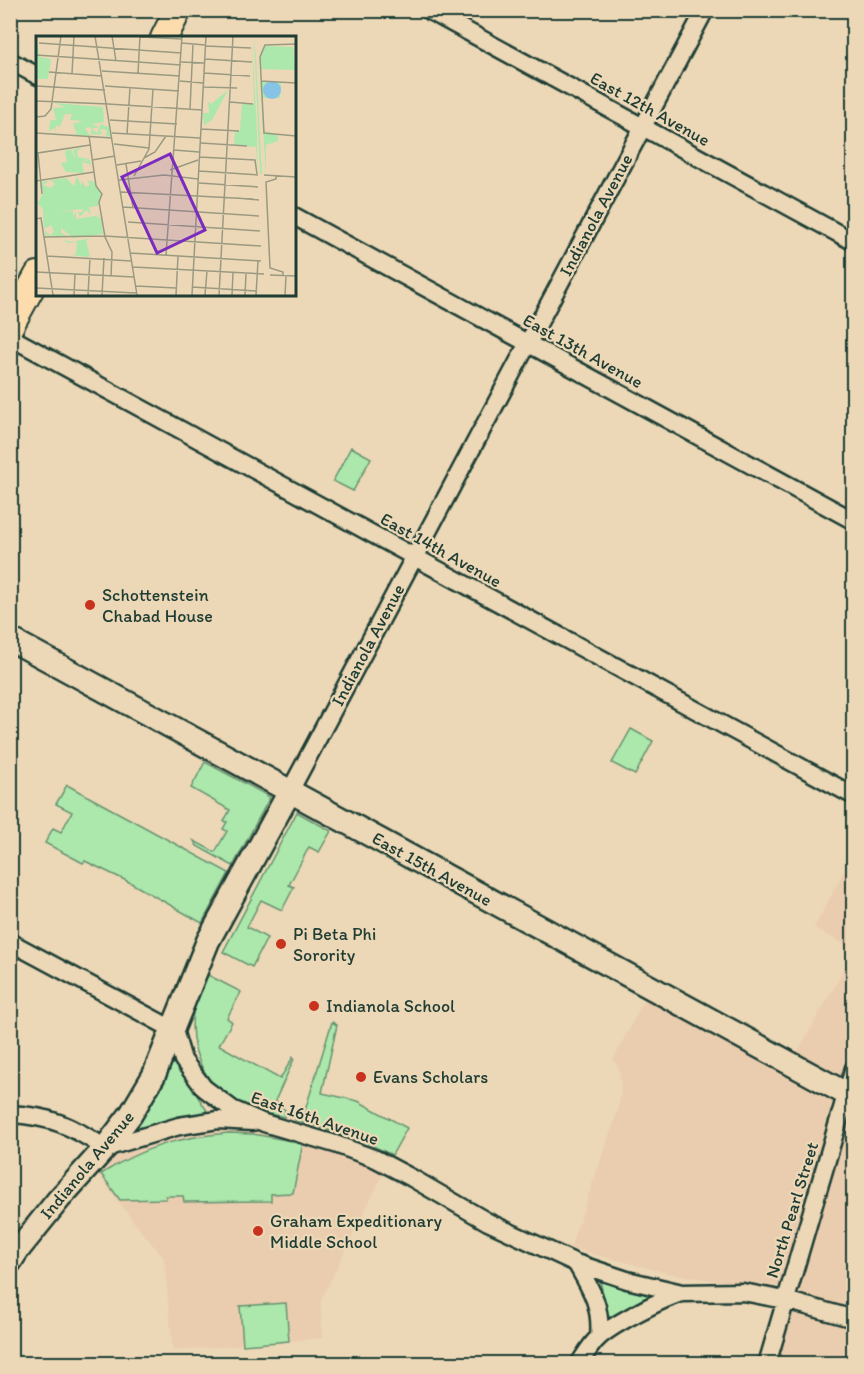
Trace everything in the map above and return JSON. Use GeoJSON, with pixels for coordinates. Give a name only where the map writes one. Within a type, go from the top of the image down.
{"type":"FeatureCollection","features":[{"type":"Feature","properties":{"kind":"main road"},"geometry":{"type":"LineString","coordinates":[[165,36],[178,10]]}},
{"type":"Feature","properties":{"kind":"main road"},"geometry":{"type":"LineString","coordinates":[[10,326],[36,279]]}},
{"type":"Feature","properties":{"kind":"street","name":"East 12th Avenue"},"geometry":{"type":"LineString","coordinates":[[428,10],[854,242]]}},
{"type":"Feature","properties":{"kind":"street","name":"Indianola Avenue"},"geometry":{"type":"LineString","coordinates":[[10,1262],[58,1199],[105,1148],[131,1114],[154,1075],[208,941],[705,10]]}},
{"type":"Feature","properties":{"kind":"street"},"geometry":{"type":"LineString","coordinates":[[10,61],[36,75]]}},
{"type":"Feature","properties":{"kind":"street","name":"East 13th Avenue"},"geometry":{"type":"LineString","coordinates":[[296,217],[854,521]]}},
{"type":"Feature","properties":{"kind":"street","name":"East 14th Avenue"},"geometry":{"type":"LineString","coordinates":[[10,337],[854,796]]}},
{"type":"Feature","properties":{"kind":"street","name":"East 15th Avenue"},"geometry":{"type":"LineString","coordinates":[[10,639],[850,1097]]}},
{"type":"Feature","properties":{"kind":"street"},"geometry":{"type":"LineString","coordinates":[[10,942],[174,1030]]}},
{"type":"Feature","properties":{"kind":"street","name":"East 16th Avenue"},"geometry":{"type":"LineString","coordinates":[[174,1030],[183,1060],[204,1088],[232,1109],[264,1123],[376,1159],[488,1222],[576,1263],[627,1280],[682,1293],[743,1292],[785,1300],[854,1319]]}},
{"type":"Feature","properties":{"kind":"street","name":"North Pearl Street"},"geometry":{"type":"LineString","coordinates":[[767,1364],[785,1300],[850,1097],[854,1068]]}},
{"type":"Feature","properties":{"kind":"street"},"geometry":{"type":"LineString","coordinates":[[10,1114],[65,1124],[105,1148],[179,1126],[218,1120],[264,1123]]}},
{"type":"Feature","properties":{"kind":"street"},"geometry":{"type":"LineString","coordinates":[[576,1263],[595,1296],[600,1324],[599,1337]]}},
{"type":"Feature","properties":{"kind":"street"},"geometry":{"type":"LineString","coordinates":[[579,1364],[599,1337],[673,1295],[682,1293]]}},
{"type":"Feature","properties":{"kind":"shaded area"},"geometry":{"type":"Polygon","coordinates":[[[853,854],[853,949],[814,928],[853,854]]]}},
{"type":"Feature","properties":{"kind":"shaded area"},"geometry":{"type":"Polygon","coordinates":[[[853,954],[853,1363],[767,1363],[785,1300],[778,1286],[718,1281],[667,1273],[570,1248],[618,1110],[621,1087],[619,1069],[613,1060],[646,996],[786,1072],[853,954]]]}},
{"type":"Feature","properties":{"kind":"shaded area"},"geometry":{"type":"Polygon","coordinates":[[[265,1123],[386,1168],[321,1300],[322,1338],[173,1351],[164,1258],[90,1164],[105,1148],[179,1126],[265,1123]]]}},
{"type":"Feature","properties":{"kind":"green space"},"geometry":{"type":"Polygon","coordinates":[[[351,447],[371,458],[353,491],[333,481],[351,447]]]}},
{"type":"Feature","properties":{"kind":"green space"},"geometry":{"type":"Polygon","coordinates":[[[631,729],[653,741],[635,775],[612,763],[631,729]]]}},
{"type":"Feature","properties":{"kind":"green space"},"geometry":{"type":"Polygon","coordinates":[[[205,762],[270,797],[233,866],[197,846],[194,841],[215,852],[227,831],[223,829],[227,822],[224,821],[230,810],[191,788],[205,762]]]}},
{"type":"Feature","properties":{"kind":"green space"},"geometry":{"type":"Polygon","coordinates":[[[67,785],[229,873],[202,923],[131,883],[85,861],[83,863],[45,843],[53,828],[61,832],[72,812],[56,804],[67,785]]]}},
{"type":"Feature","properties":{"kind":"green space"},"geometry":{"type":"Polygon","coordinates":[[[297,812],[331,831],[319,852],[309,847],[289,885],[294,887],[282,910],[261,900],[247,927],[267,938],[252,967],[223,952],[297,812]]]}},
{"type":"Feature","properties":{"kind":"green space"},"geometry":{"type":"Polygon","coordinates":[[[208,975],[241,992],[227,1018],[232,1022],[219,1045],[280,1079],[293,1057],[275,1101],[285,1110],[284,1117],[256,1112],[229,1099],[214,1085],[203,1069],[192,1032],[193,1012],[198,993],[208,975]]]}},
{"type":"Feature","properties":{"kind":"green space"},"geometry":{"type":"Polygon","coordinates":[[[332,1022],[337,1025],[322,1093],[358,1101],[407,1128],[392,1155],[358,1139],[295,1120],[297,1113],[304,1114],[332,1022]]]}},
{"type":"Feature","properties":{"kind":"green space"},"geometry":{"type":"Polygon","coordinates":[[[172,1062],[177,1065],[208,1112],[139,1130],[137,1127],[172,1062]]]}},
{"type":"Feature","properties":{"kind":"green space"},"geometry":{"type":"Polygon","coordinates":[[[228,1133],[253,1134],[303,1143],[293,1193],[271,1194],[271,1201],[184,1202],[183,1196],[166,1196],[166,1199],[120,1200],[101,1174],[132,1157],[162,1145],[193,1137],[228,1133]]]}},
{"type":"Feature","properties":{"kind":"green space"},"geometry":{"type":"Polygon","coordinates":[[[604,1278],[652,1294],[608,1318],[600,1280],[604,1278]]]}},
{"type":"Feature","properties":{"kind":"green space"},"geometry":{"type":"Polygon","coordinates":[[[286,1303],[289,1341],[243,1345],[240,1306],[286,1303]]]}},
{"type":"Feature","properties":{"kind":"place","name":"Schottenstein Chabad House"},"geometry":{"type":"Point","coordinates":[90,605]}},
{"type":"Feature","properties":{"kind":"place","name":"Pi Beta Phi Sorority"},"geometry":{"type":"Point","coordinates":[281,944]}},
{"type":"Feature","properties":{"kind":"place","name":"Indianola School"},"geometry":{"type":"Point","coordinates":[314,1006]}},
{"type":"Feature","properties":{"kind":"place","name":"Evans Scholars"},"geometry":{"type":"Point","coordinates":[361,1077]}},
{"type":"Feature","properties":{"kind":"place","name":"Graham Expeditionary Middle School"},"geometry":{"type":"Point","coordinates":[258,1231]}}]}
